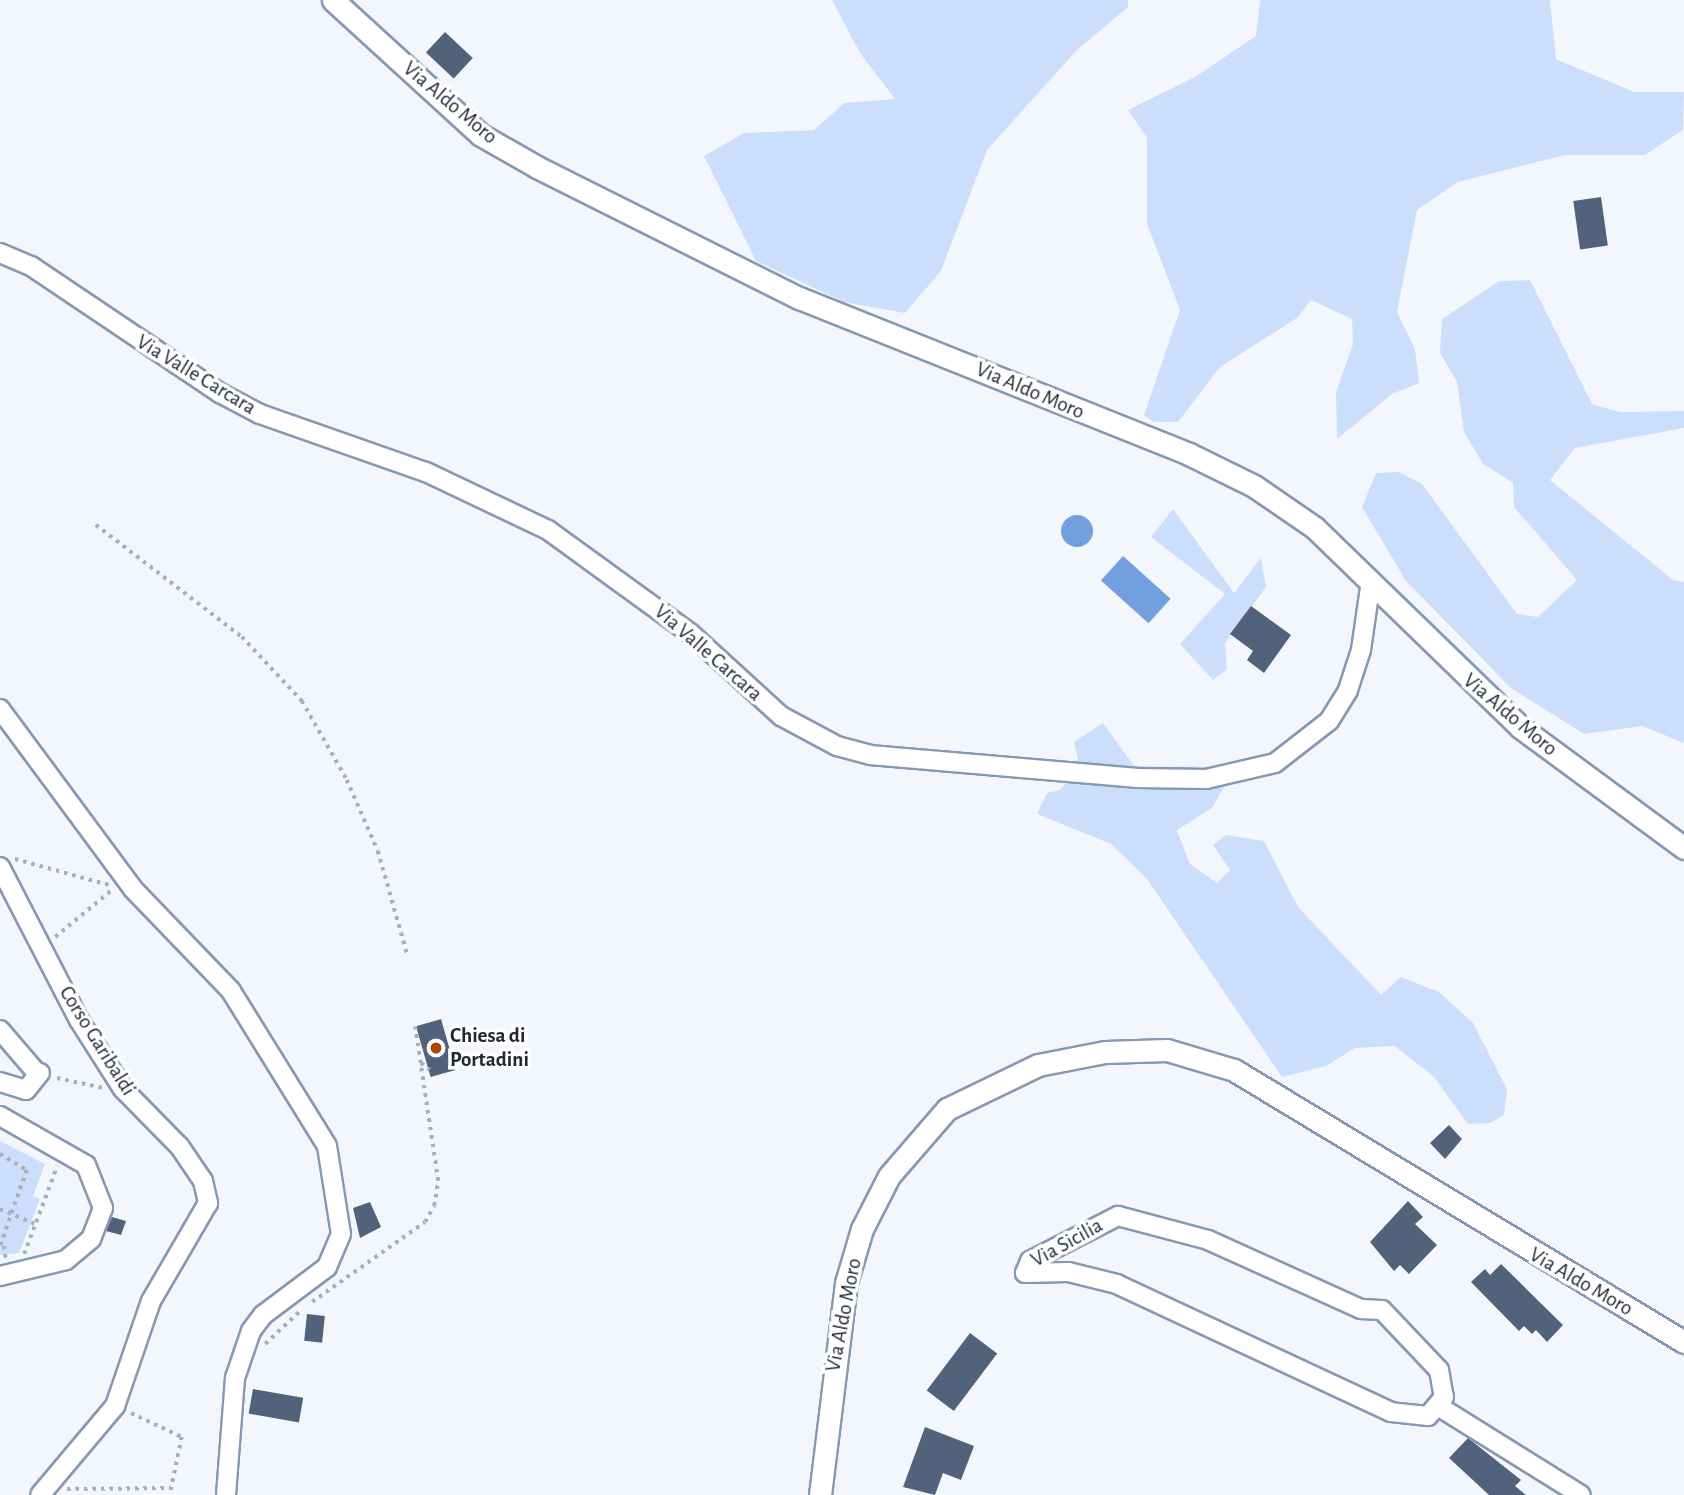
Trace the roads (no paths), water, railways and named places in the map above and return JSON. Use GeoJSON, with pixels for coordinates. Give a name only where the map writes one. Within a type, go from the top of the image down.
{"type":"FeatureCollection","features":[{"type":"Feature","properties":{"kind":"main road","name":"Via Aldo Moro"},"geometry":{"type":"LineString","coordinates":[[333,0],[481,135],[537,167],[799,298],[1200,459],[1290,509],[1371,581],[1520,727],[1684,848]]}},
{"type":"Feature","properties":{"kind":"main road","name":"Via Aldo Moro"},"geometry":{"type":"LineString","coordinates":[[820,1495],[846,1283],[862,1229],[889,1176],[947,1108],[1038,1065],[1105,1052],[1167,1050],[1234,1070],[1684,1342]]}},
{"type":"Feature","properties":{"kind":"street","name":"Via Valle Carcara"},"geometry":{"type":"LineString","coordinates":[[0,253],[31,266],[220,393],[260,414],[426,472],[548,530],[690,633],[780,716],[837,747],[870,755],[1138,778],[1206,779],[1275,763],[1329,721],[1348,690],[1362,650],[1371,581]]}},
{"type":"Feature","properties":{"kind":"street"},"geometry":{"type":"LineString","coordinates":[[0,709],[120,890],[254,1023],[327,1146],[338,1189],[341,1234],[327,1266],[263,1315],[241,1353],[226,1495]]}},
{"type":"Feature","properties":{"kind":"street","name":"Corso Garibaldi"},"geometry":{"type":"LineString","coordinates":[[4,863],[79,1020],[123,1089],[180,1147],[203,1181],[208,1203],[151,1301],[115,1406],[46,1491]]}},
{"type":"Feature","properties":{"kind":"street"},"geometry":{"type":"LineString","coordinates":[[0,1030],[38,1073],[26,1090],[0,1082]]}},
{"type":"Feature","properties":{"kind":"street"},"geometry":{"type":"LineString","coordinates":[[0,1116],[86,1165],[103,1209],[91,1239],[66,1260],[0,1276]]}},
{"type":"Feature","properties":{"kind":"street","name":"Via Sicilia"},"geometry":{"type":"LineString","coordinates":[[1118,1216],[1208,1240],[1361,1308],[1382,1310],[1439,1370],[1445,1382],[1438,1406],[1428,1416],[1391,1412],[1117,1284],[1068,1272],[1030,1276],[1024,1268],[1118,1216]]}},
{"type":"Feature","properties":{"kind":"street"},"geometry":{"type":"LineString","coordinates":[[1438,1406],[1581,1495]]}},
{"type":"Feature","properties":{"kind":"water"},"geometry":{"type":"Polygon","coordinates":[[[1077,515],[1088,520],[1093,531],[1088,542],[1077,547],[1066,542],[1061,531],[1066,520],[1077,515]]]}},
{"type":"Feature","properties":{"kind":"water"},"geometry":{"type":"Polygon","coordinates":[[[1123,556],[1171,599],[1148,623],[1101,581],[1123,556]]]}},
{"type":"Feature","properties":{"kind":"place","name":"Chiesa di Portadini"},"geometry":{"type":"Point","coordinates":[436,1048]}}]}
